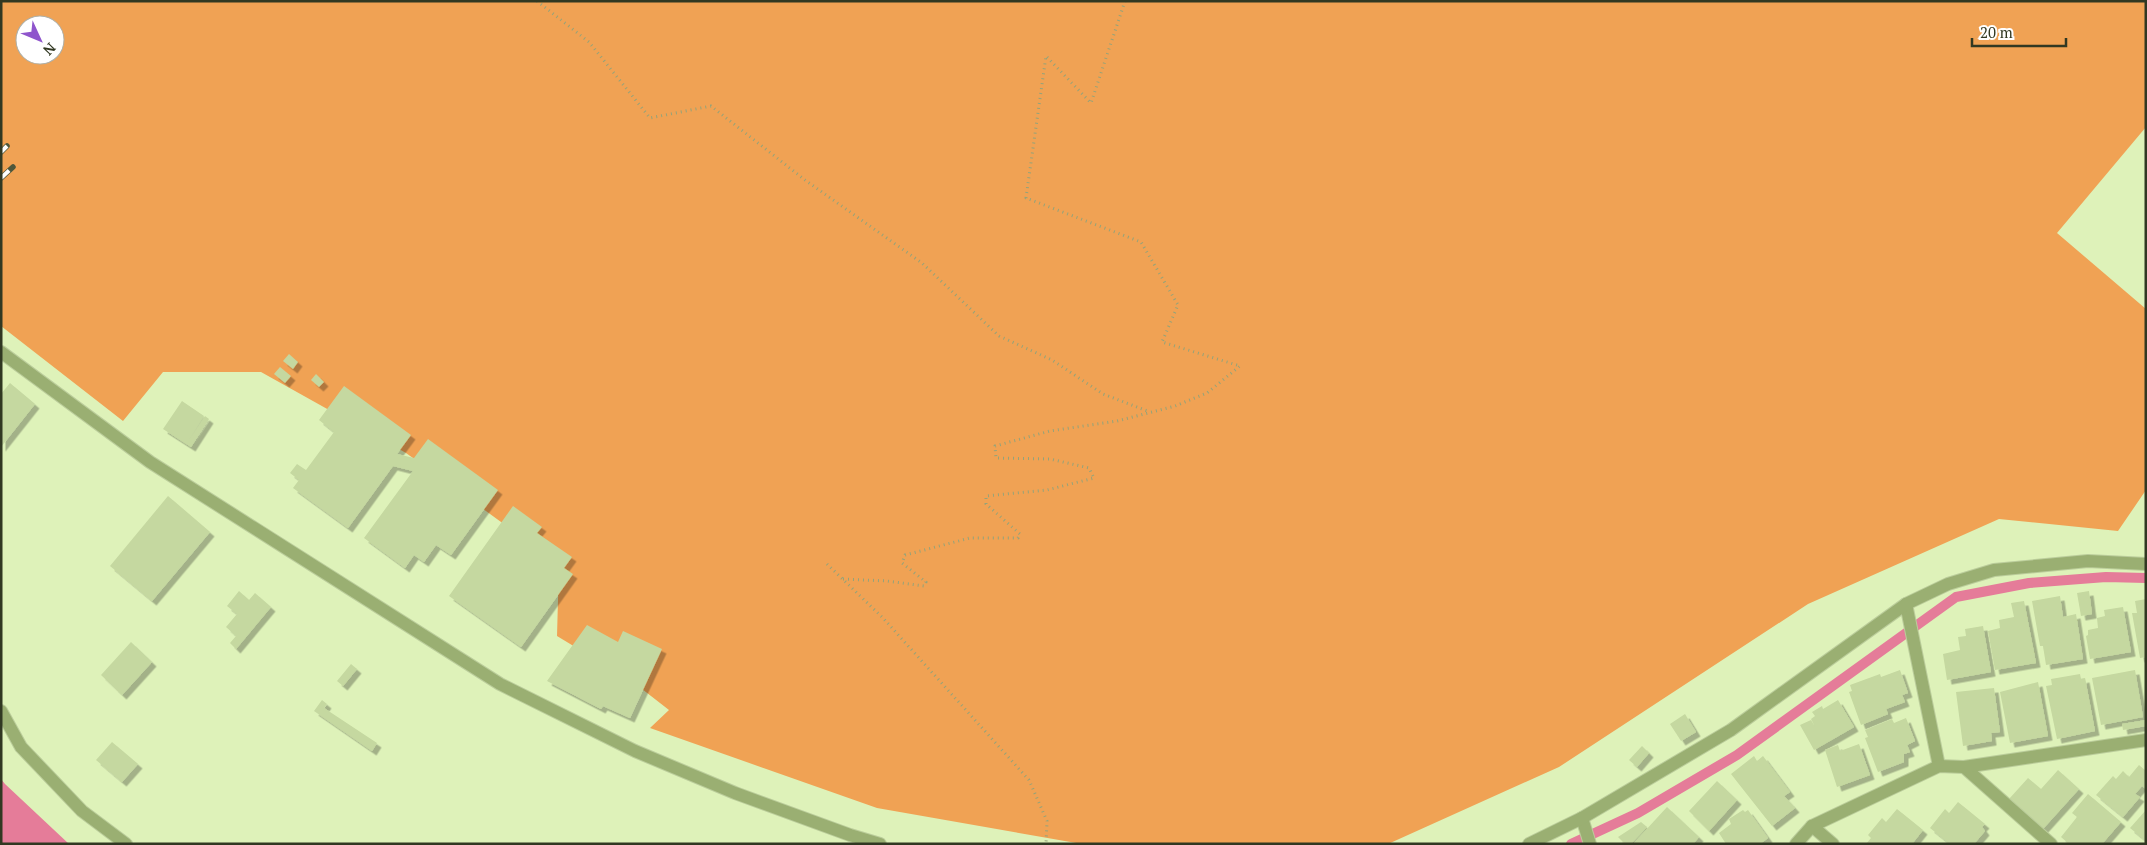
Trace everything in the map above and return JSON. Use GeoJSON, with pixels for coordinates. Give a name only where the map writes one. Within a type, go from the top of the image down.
{"type":"FeatureCollection","features":[{"type":"Feature","properties":{"kind":"street"},"geometry":{"type":"LineString","coordinates":[[1,352],[150,462],[500,684],[662,762],[735,793],[880,844]]}},
{"type":"Feature","properties":{"kind":"street"},"geometry":{"type":"LineString","coordinates":[[1529,844],[1582,818],[1731,730],[1906,604],[1948,584],[1994,570],[2088,561],[2146,564]]}},
{"type":"Feature","properties":{"kind":"street"},"geometry":{"type":"LineString","coordinates":[[1906,604],[1939,766]]}},
{"type":"Feature","properties":{"kind":"street"},"geometry":{"type":"LineString","coordinates":[[1,711],[21,747],[82,811],[126,844]]}},
{"type":"Feature","properties":{"kind":"street"},"geometry":{"type":"LineString","coordinates":[[1796,844],[1812,826],[1939,766],[1964,767],[2144,743]]}},
{"type":"Feature","properties":{"kind":"street"},"geometry":{"type":"LineString","coordinates":[[1964,767],[2051,844]]}},
{"type":"Feature","properties":{"kind":"street"},"geometry":{"type":"LineString","coordinates":[[1582,818],[1590,844]]}},
{"type":"Feature","properties":{"kind":"street"},"geometry":{"type":"LineString","coordinates":[[1812,826],[1833,844]]}},
{"type":"Feature","properties":{"kind":"path"},"geometry":{"type":"LineString","coordinates":[[537,1],[589,42],[650,118],[711,106],[805,180],[922,263],[999,336],[1052,360],[1104,394],[1150,412]]}},
{"type":"Feature","properties":{"kind":"path"},"geometry":{"type":"LineString","coordinates":[[843,579],[887,581],[924,586],[926,582],[902,562],[905,555],[970,538],[1018,538],[1020,534],[986,504],[986,496],[1047,490],[1094,478],[1088,468],[1050,459],[996,458],[995,446],[1050,431],[1117,421],[1175,406],[1207,393],[1240,366],[1162,342],[1178,305],[1141,242],[1026,198],[1046,56],[1090,103],[1125,1]]}},
{"type":"Feature","properties":{"kind":"path"},"geometry":{"type":"LineString","coordinates":[[828,564],[884,618],[1029,780],[1047,821],[1046,844]]}},
{"type":"Feature","properties":{"kind":"shaded area"},"geometry":{"type":"Polygon","coordinates":[[[1,1],[2146,1],[2146,127],[2057,233],[2146,309],[2146,490],[2118,531],[1999,519],[1808,604],[1559,767],[1388,844],[1082,844],[877,808],[650,728],[669,710],[633,682],[557,636],[559,564],[406,453],[261,372],[163,372],[123,421],[1,326],[1,1]]]}},
{"type":"Feature","properties":{"kind":"shaded area"},"geometry":{"type":"Polygon","coordinates":[[[1,779],[5,784],[69,844],[1,844],[1,779]]]}},
{"type":"Feature","properties":{"kind":"building"},"geometry":{"type":"Polygon","coordinates":[[[289,354],[298,362],[293,369],[283,361],[289,354]]]}},
{"type":"Feature","properties":{"kind":"building"},"geometry":{"type":"Polygon","coordinates":[[[280,367],[291,376],[285,383],[274,374],[280,367]]]}},
{"type":"Feature","properties":{"kind":"building"},"geometry":{"type":"Polygon","coordinates":[[[316,374],[324,382],[319,387],[311,380],[316,374]]]}},
{"type":"Feature","properties":{"kind":"building"},"geometry":{"type":"Polygon","coordinates":[[[10,383],[35,404],[1,447],[1,394],[10,383]]]}},
{"type":"Feature","properties":{"kind":"building"},"geometry":{"type":"Polygon","coordinates":[[[344,386],[411,435],[397,454],[414,458],[428,439],[498,490],[451,555],[436,545],[424,562],[414,555],[405,568],[364,538],[413,471],[393,466],[348,528],[293,488],[299,480],[290,473],[297,464],[306,470],[334,432],[319,420],[344,386]]]}},
{"type":"Feature","properties":{"kind":"building"},"geometry":{"type":"Polygon","coordinates":[[[182,401],[204,416],[189,440],[205,416],[209,419],[191,447],[163,429],[182,401]]]}},
{"type":"Feature","properties":{"kind":"building"},"geometry":{"type":"Polygon","coordinates":[[[168,496],[210,532],[152,601],[110,566],[168,496]]]}},
{"type":"Feature","properties":{"kind":"building"},"geometry":{"type":"Polygon","coordinates":[[[513,506],[542,527],[537,533],[572,557],[564,568],[573,574],[521,647],[449,596],[513,506]]]}},
{"type":"Feature","properties":{"kind":"building"},"geometry":{"type":"Polygon","coordinates":[[[239,591],[249,600],[255,593],[271,607],[236,649],[230,643],[236,636],[226,627],[237,614],[227,606],[239,591]]]}},
{"type":"Feature","properties":{"kind":"building"},"geometry":{"type":"Polygon","coordinates":[[[2089,591],[2092,614],[2081,616],[2077,593],[2089,591]]]}},
{"type":"Feature","properties":{"kind":"building"},"geometry":{"type":"Polygon","coordinates":[[[2060,596],[2063,617],[2076,614],[2083,659],[2046,665],[2043,646],[2040,646],[2032,601],[2060,596]]]}},
{"type":"Feature","properties":{"kind":"building"},"geometry":{"type":"Polygon","coordinates":[[[2146,599],[2146,657],[2140,658],[2132,613],[2137,613],[2135,601],[2146,599]]]}},
{"type":"Feature","properties":{"kind":"building"},"geometry":{"type":"Polygon","coordinates":[[[2024,601],[2036,663],[1995,670],[1988,631],[2000,628],[1999,620],[2014,617],[2011,603],[2024,601]]]}},
{"type":"Feature","properties":{"kind":"building"},"geometry":{"type":"Polygon","coordinates":[[[2123,607],[2131,652],[2090,659],[2086,636],[2088,635],[2088,630],[2098,628],[2097,618],[2105,616],[2104,610],[2123,607]]]}},
{"type":"Feature","properties":{"kind":"building"},"geometry":{"type":"Polygon","coordinates":[[[587,625],[618,642],[623,631],[662,649],[630,718],[603,706],[601,709],[547,681],[587,625]]]}},
{"type":"Feature","properties":{"kind":"building"},"geometry":{"type":"Polygon","coordinates":[[[1983,626],[1991,672],[1947,680],[1943,654],[1960,650],[1958,637],[1966,636],[1965,629],[1983,626]]]}},
{"type":"Feature","properties":{"kind":"building"},"geometry":{"type":"Polygon","coordinates":[[[131,642],[152,662],[122,695],[101,675],[131,642]]]}},
{"type":"Feature","properties":{"kind":"building"},"geometry":{"type":"Polygon","coordinates":[[[351,664],[357,669],[343,686],[337,681],[351,664]]]}},
{"type":"Feature","properties":{"kind":"building"},"geometry":{"type":"Polygon","coordinates":[[[1900,670],[1908,693],[1902,695],[1905,702],[1886,709],[1888,714],[1861,725],[1849,692],[1852,691],[1850,685],[1880,674],[1881,677],[1900,670]]]}},
{"type":"Feature","properties":{"kind":"building"},"geometry":{"type":"Polygon","coordinates":[[[2135,670],[2143,717],[2101,725],[2092,678],[2135,670]]]}},
{"type":"Feature","properties":{"kind":"building"},"geometry":{"type":"Polygon","coordinates":[[[2080,674],[2081,679],[2085,678],[2095,731],[2057,739],[2046,686],[2052,685],[2051,679],[2080,674]]]}},
{"type":"Feature","properties":{"kind":"building"},"geometry":{"type":"Polygon","coordinates":[[[2038,682],[2048,736],[2010,743],[2000,692],[2038,682]]]}},
{"type":"Feature","properties":{"kind":"building"},"geometry":{"type":"Polygon","coordinates":[[[1994,688],[2000,732],[1991,733],[1992,741],[1963,746],[1956,692],[1994,688]]]}},
{"type":"Feature","properties":{"kind":"building"},"geometry":{"type":"Polygon","coordinates":[[[322,700],[327,704],[324,708],[377,743],[372,751],[314,711],[322,700]]]}},
{"type":"Feature","properties":{"kind":"building"},"geometry":{"type":"Polygon","coordinates":[[[1838,700],[1854,727],[1814,750],[1800,725],[1811,720],[1815,727],[1811,719],[1815,716],[1812,712],[1822,706],[1823,709],[1838,700]]]}},
{"type":"Feature","properties":{"kind":"building"},"geometry":{"type":"Polygon","coordinates":[[[1685,714],[1696,732],[1681,741],[1670,724],[1685,714]]]}},
{"type":"Feature","properties":{"kind":"building"},"geometry":{"type":"Polygon","coordinates":[[[1906,718],[1915,741],[1907,745],[1910,752],[1904,754],[1904,762],[1878,772],[1865,738],[1868,737],[1865,730],[1892,719],[1894,723],[1906,718]]]}},
{"type":"Feature","properties":{"kind":"building"},"geometry":{"type":"Polygon","coordinates":[[[2146,720],[2146,726],[2123,730],[2122,724],[2146,720]]]}},
{"type":"Feature","properties":{"kind":"building"},"geometry":{"type":"Polygon","coordinates":[[[112,742],[138,764],[122,782],[96,760],[112,742]]]}},
{"type":"Feature","properties":{"kind":"building"},"geometry":{"type":"Polygon","coordinates":[[[1859,744],[1870,775],[1837,787],[1825,750],[1838,745],[1840,751],[1859,744]]]}},
{"type":"Feature","properties":{"kind":"building"},"geometry":{"type":"Polygon","coordinates":[[[1642,746],[1649,753],[1637,767],[1629,760],[1642,746]]]}},
{"type":"Feature","properties":{"kind":"building"},"geometry":{"type":"Polygon","coordinates":[[[1754,756],[1757,761],[1763,756],[1790,792],[1784,796],[1795,808],[1772,826],[1731,774],[1754,756]]]}},
{"type":"Feature","properties":{"kind":"building"},"geometry":{"type":"Polygon","coordinates":[[[2139,765],[2146,771],[2146,789],[2142,786],[2135,794],[2140,797],[2123,817],[2096,795],[2113,776],[2116,779],[2123,771],[2129,777],[2139,765]]]}},
{"type":"Feature","properties":{"kind":"building"},"geometry":{"type":"Polygon","coordinates":[[[2058,770],[2079,789],[2042,830],[2009,799],[2028,778],[2041,789],[2058,770]]]}},
{"type":"Feature","properties":{"kind":"building"},"geometry":{"type":"Polygon","coordinates":[[[1717,781],[1737,800],[1709,831],[1689,811],[1717,781]]]}},
{"type":"Feature","properties":{"kind":"building"},"geometry":{"type":"Polygon","coordinates":[[[2088,794],[2121,822],[2102,844],[2069,844],[2061,837],[2077,817],[2072,813],[2088,794]]]}},
{"type":"Feature","properties":{"kind":"building"},"geometry":{"type":"Polygon","coordinates":[[[1958,802],[1985,824],[1982,827],[1985,831],[1974,844],[1950,844],[1930,828],[1945,809],[1949,813],[1958,802]]]}},
{"type":"Feature","properties":{"kind":"building"},"geometry":{"type":"Polygon","coordinates":[[[1667,807],[1699,837],[1693,844],[1633,844],[1667,807]]]}},
{"type":"Feature","properties":{"kind":"building"},"geometry":{"type":"Polygon","coordinates":[[[1897,809],[1923,830],[1912,844],[1866,844],[1871,838],[1868,835],[1882,818],[1886,822],[1897,809]]]}},
{"type":"Feature","properties":{"kind":"building"},"geometry":{"type":"Polygon","coordinates":[[[1743,810],[1745,812],[1748,810],[1768,838],[1760,844],[1726,844],[1719,833],[1731,824],[1729,819],[1743,810]]]}},
{"type":"Feature","properties":{"kind":"building"},"geometry":{"type":"Polygon","coordinates":[[[2146,810],[2146,841],[2130,828],[2146,810]]]}},
{"type":"Feature","properties":{"kind":"building"},"geometry":{"type":"Polygon","coordinates":[[[1641,822],[1647,827],[1631,844],[1625,844],[1618,837],[1641,822]]]}},
{"type":"Feature","properties":{"kind":"waterway"},"geometry":{"type":"LineString","coordinates":[[1571,844],[1638,813],[1737,755],[1956,597],[2029,583],[2106,577],[2146,578]]}},
{"type":"Feature","properties":{"kind":"railway"},"geometry":{"type":"LineString","coordinates":[[1,152],[7,146]]}},
{"type":"Feature","properties":{"kind":"railway"},"geometry":{"type":"LineString","coordinates":[[1,178],[13,167]]}}]}
